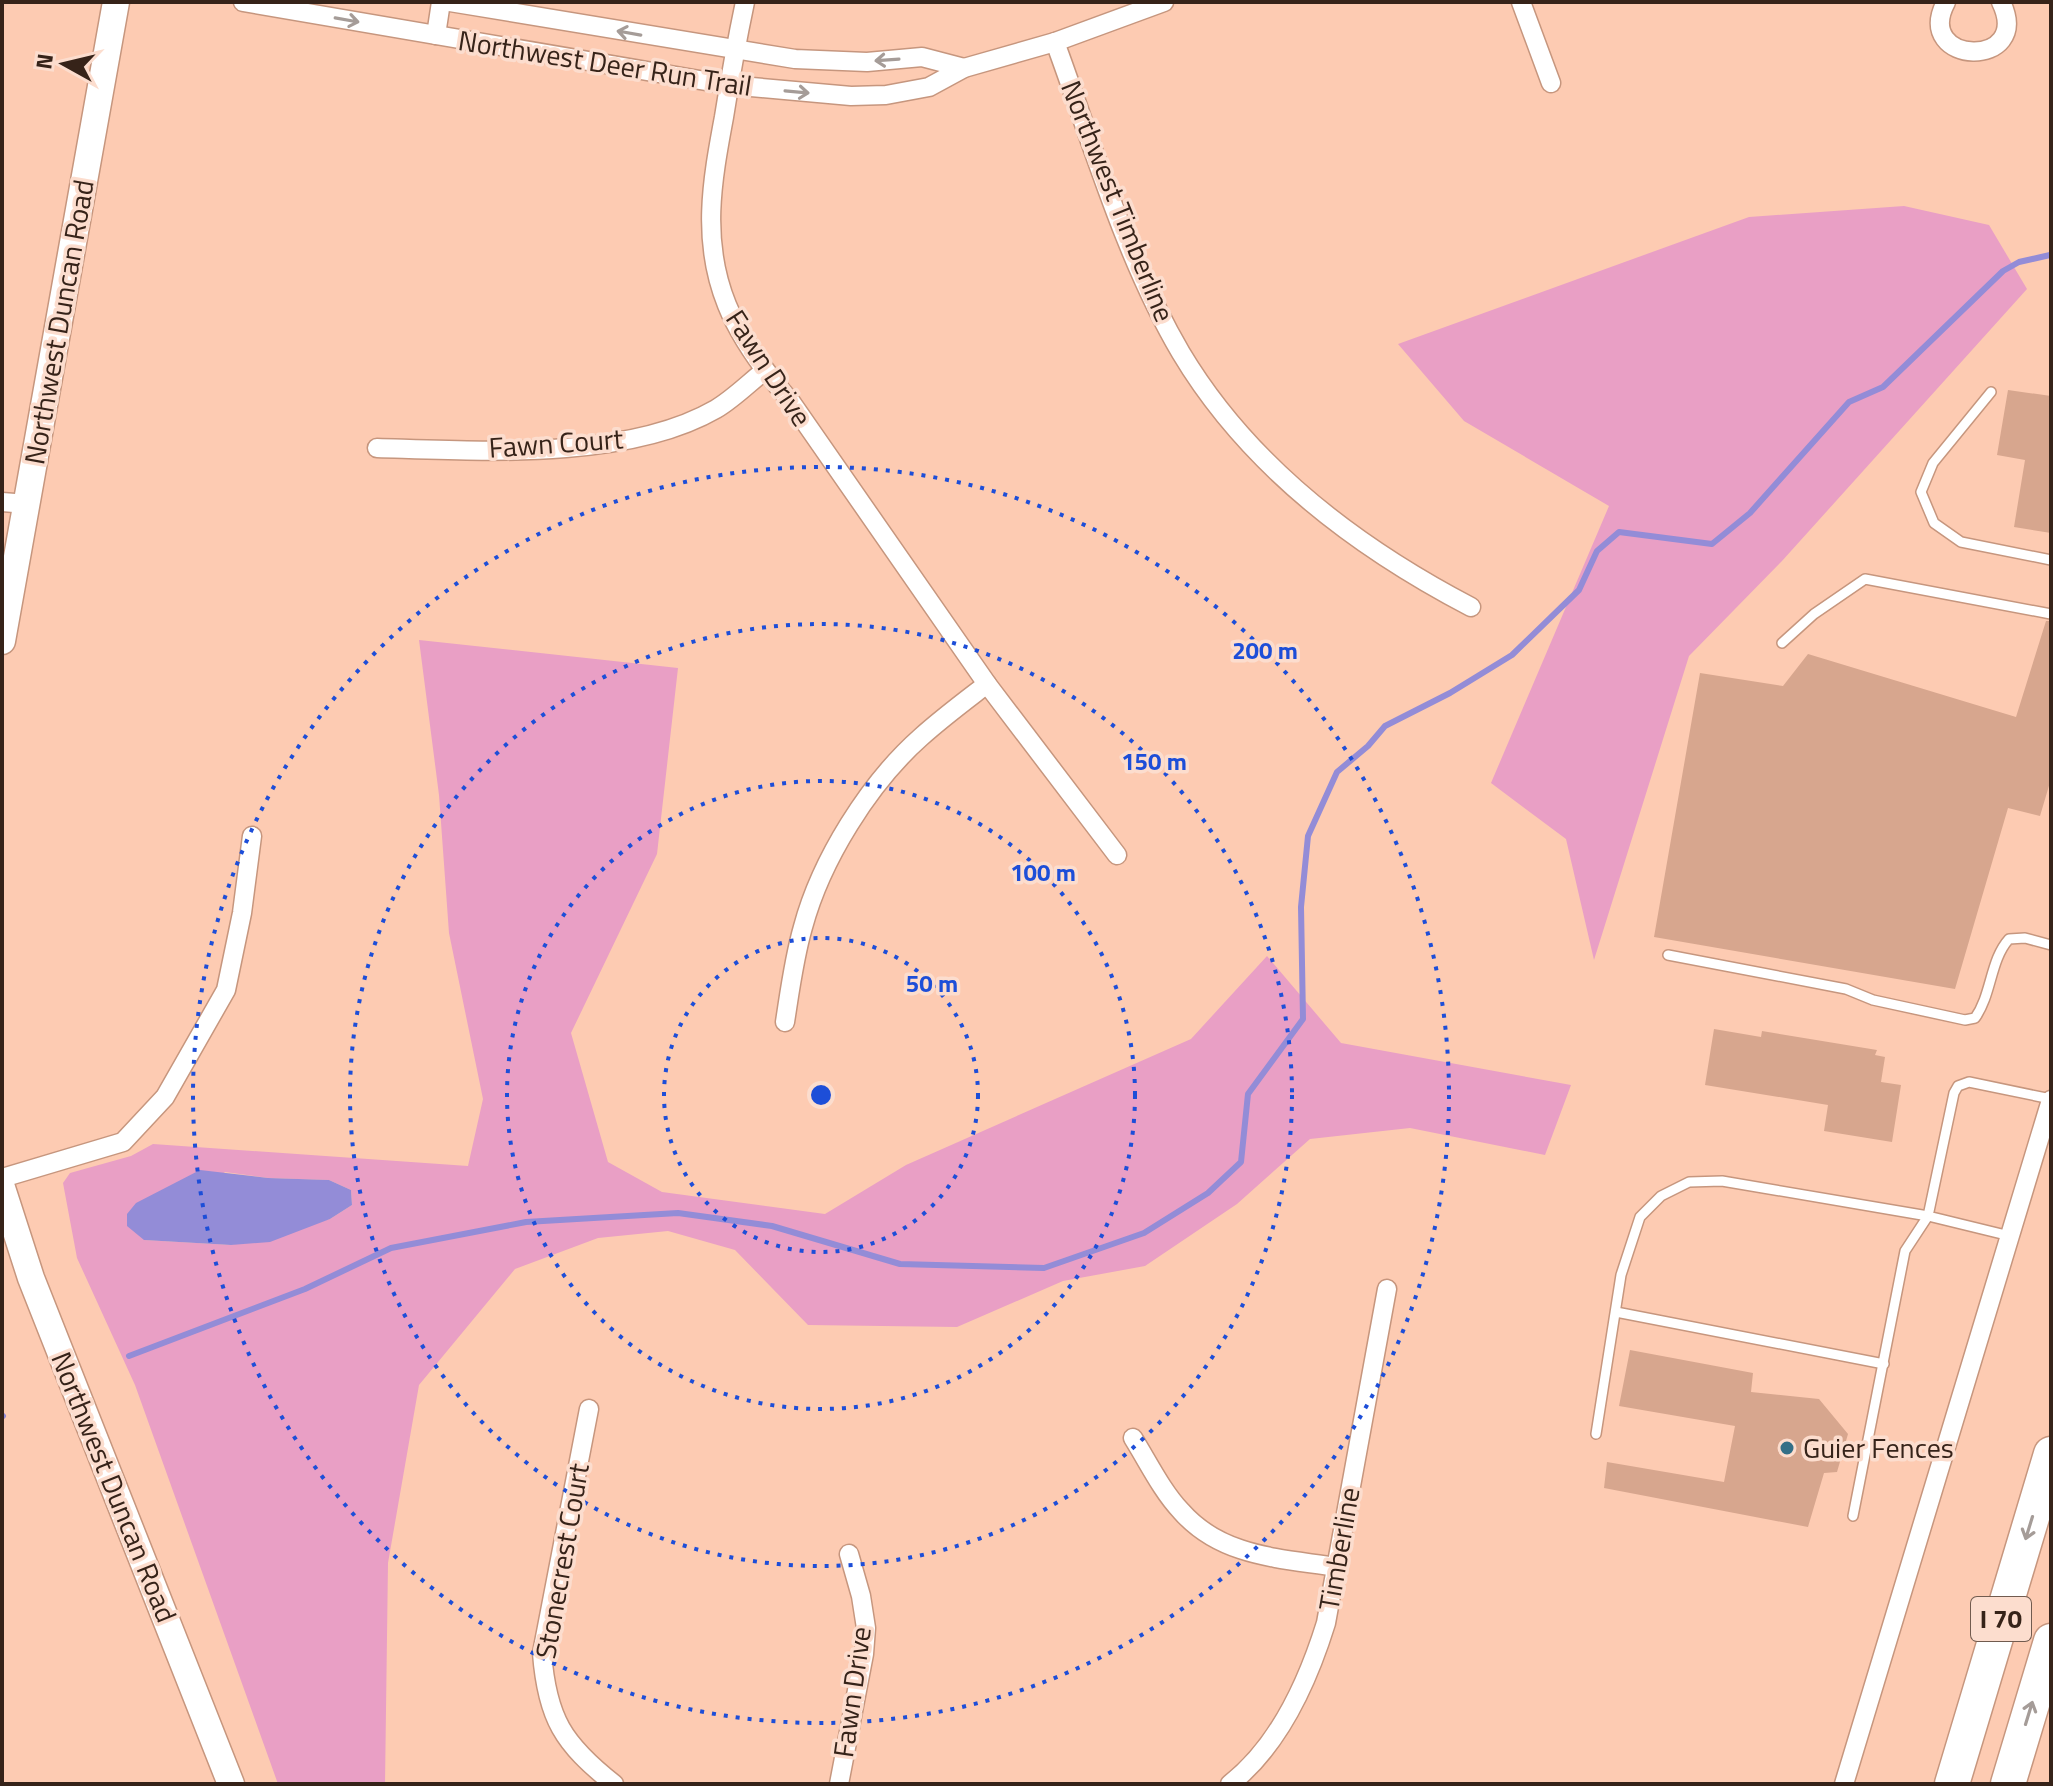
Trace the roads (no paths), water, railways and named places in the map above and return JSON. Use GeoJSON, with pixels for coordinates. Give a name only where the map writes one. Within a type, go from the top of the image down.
{"type":"FeatureCollection","features":[{"type":"Feature","properties":{"kind":"highway","name":"I 70"},"geometry":{"type":"LineString","coordinates":[[1952,1784],[2051,1454]]}},
{"type":"Feature","properties":{"kind":"highway","name":"I 70"},"geometry":{"type":"LineString","coordinates":[[2008,1784],[2051,1641]]}},
{"type":"Feature","properties":{"kind":"street","name":"Northwest Duncan Road"},"geometry":{"type":"LineString","coordinates":[[2,641],[15,503],[116,2]]}},
{"type":"Feature","properties":{"kind":"street","name":"Northwest Deer Run Trail"},"geometry":{"type":"LineString","coordinates":[[243,2],[729,85],[851,96],[886,95],[929,87],[964,68],[1055,42],[1164,2]]}},
{"type":"Feature","properties":{"kind":"street"},"geometry":{"type":"LineString","coordinates":[[436,35],[441,2]]}},
{"type":"Feature","properties":{"kind":"street","name":"Northwest Deer Run Trail"},"geometry":{"type":"LineString","coordinates":[[450,2],[795,59],[867,62],[922,57],[964,68]]}},
{"type":"Feature","properties":{"kind":"street","name":"Fawn Drive"},"geometry":{"type":"LineString","coordinates":[[745,2],[711,189],[710,222],[716,265],[727,306],[764,371],[791,402],[987,684],[1117,855]]}},
{"type":"Feature","properties":{"kind":"street"},"geometry":{"type":"LineString","coordinates":[[1521,2],[1551,83]]}},
{"type":"Feature","properties":{"kind":"street"},"geometry":{"type":"LineString","coordinates":[[1946,2],[1940,21],[1948,41],[1967,53],[1978,53],[1997,44],[2003,35],[2006,14],[2001,2]]}},
{"type":"Feature","properties":{"kind":"street","name":"Northwest Timberline"},"geometry":{"type":"LineString","coordinates":[[1055,42],[1134,255],[1182,353],[1217,406],[1275,471],[1351,534],[1419,579],[1471,607]]}},
{"type":"Feature","properties":{"kind":"street","name":"Fawn Court"},"geometry":{"type":"LineString","coordinates":[[377,448],[569,448],[606,443],[679,425],[716,409],[764,371]]}},
{"type":"Feature","properties":{"kind":"street"},"geometry":{"type":"LineString","coordinates":[[785,1022],[795,957],[804,923],[819,883],[861,805],[919,738],[987,684]]}},
{"type":"Feature","properties":{"kind":"street"},"geometry":{"type":"LineString","coordinates":[[2,1178],[123,1142],[165,1097],[226,990],[242,913],[252,836]]}},
{"type":"Feature","properties":{"kind":"street"},"geometry":{"type":"LineString","coordinates":[[1844,1784],[2051,1099]]}},
{"type":"Feature","properties":{"kind":"street","name":"Northwest Duncan Road"},"geometry":{"type":"LineString","coordinates":[[2,1188],[31,1278],[231,1784]]}},
{"type":"Feature","properties":{"kind":"street","name":"Timberline"},"geometry":{"type":"LineString","coordinates":[[1230,1784],[1270,1740],[1311,1670],[1326,1623],[1387,1289]]}},
{"type":"Feature","properties":{"kind":"street","name":"Stonecrest Court"},"geometry":{"type":"LineString","coordinates":[[589,1409],[542,1653],[545,1688],[554,1717],[568,1742],[614,1784]]}},
{"type":"Feature","properties":{"kind":"street"},"geometry":{"type":"LineString","coordinates":[[1133,1438],[1180,1511],[1224,1545],[1249,1553],[1336,1567]]}},
{"type":"Feature","properties":{"kind":"street","name":"Fawn Drive"},"geometry":{"type":"LineString","coordinates":[[839,1784],[864,1654],[866,1628],[849,1554]]}},
{"type":"Feature","properties":{"kind":"lane"},"geometry":{"type":"LineString","coordinates":[[1991,392],[1933,463],[1921,492],[1934,523],[1961,542],[2051,560]]}},
{"type":"Feature","properties":{"kind":"lane"},"geometry":{"type":"LineString","coordinates":[[1782,643],[1814,614],[1865,579],[2051,614]]}},
{"type":"Feature","properties":{"kind":"lane"},"geometry":{"type":"LineString","coordinates":[[1668,955],[1846,989],[1873,1000],[1965,1020],[1975,1018],[1982,1008],[2001,948],[2009,939],[2025,938],[2051,945]]}},
{"type":"Feature","properties":{"kind":"lane"},"geometry":{"type":"LineString","coordinates":[[1853,1516],[1905,1251],[1928,1216],[1954,1093],[1958,1086],[1969,1082],[2051,1099]]}},
{"type":"Feature","properties":{"kind":"lane"},"geometry":{"type":"LineString","coordinates":[[1596,1434],[1621,1275],[1640,1217],[1661,1196],[1689,1182],[1722,1181],[1928,1216],[2010,1236]]}},
{"type":"Feature","properties":{"kind":"lane"},"geometry":{"type":"LineString","coordinates":[[1616,1312],[1884,1364]]}},
{"type":"Feature","properties":{"kind":"waterway"},"geometry":{"type":"LineString","coordinates":[[129,1356],[305,1289],[391,1248],[526,1222],[678,1213],[772,1226],[900,1264],[1044,1268],[1144,1233],[1208,1193],[1241,1162],[1248,1094],[1303,1019],[1301,907],[1308,836],[1337,772],[1368,746],[1385,726],[1450,693],[1512,655],[1579,590],[1597,551],[1619,532],[1712,544],[1750,513],[1849,402],[1883,387],[2003,271],[2019,262],[2050,255]]}},
{"type":"Feature","properties":{"kind":"place","name":"Guier Fences"},"geometry":{"type":"Point","coordinates":[1787,1448]}}]}
